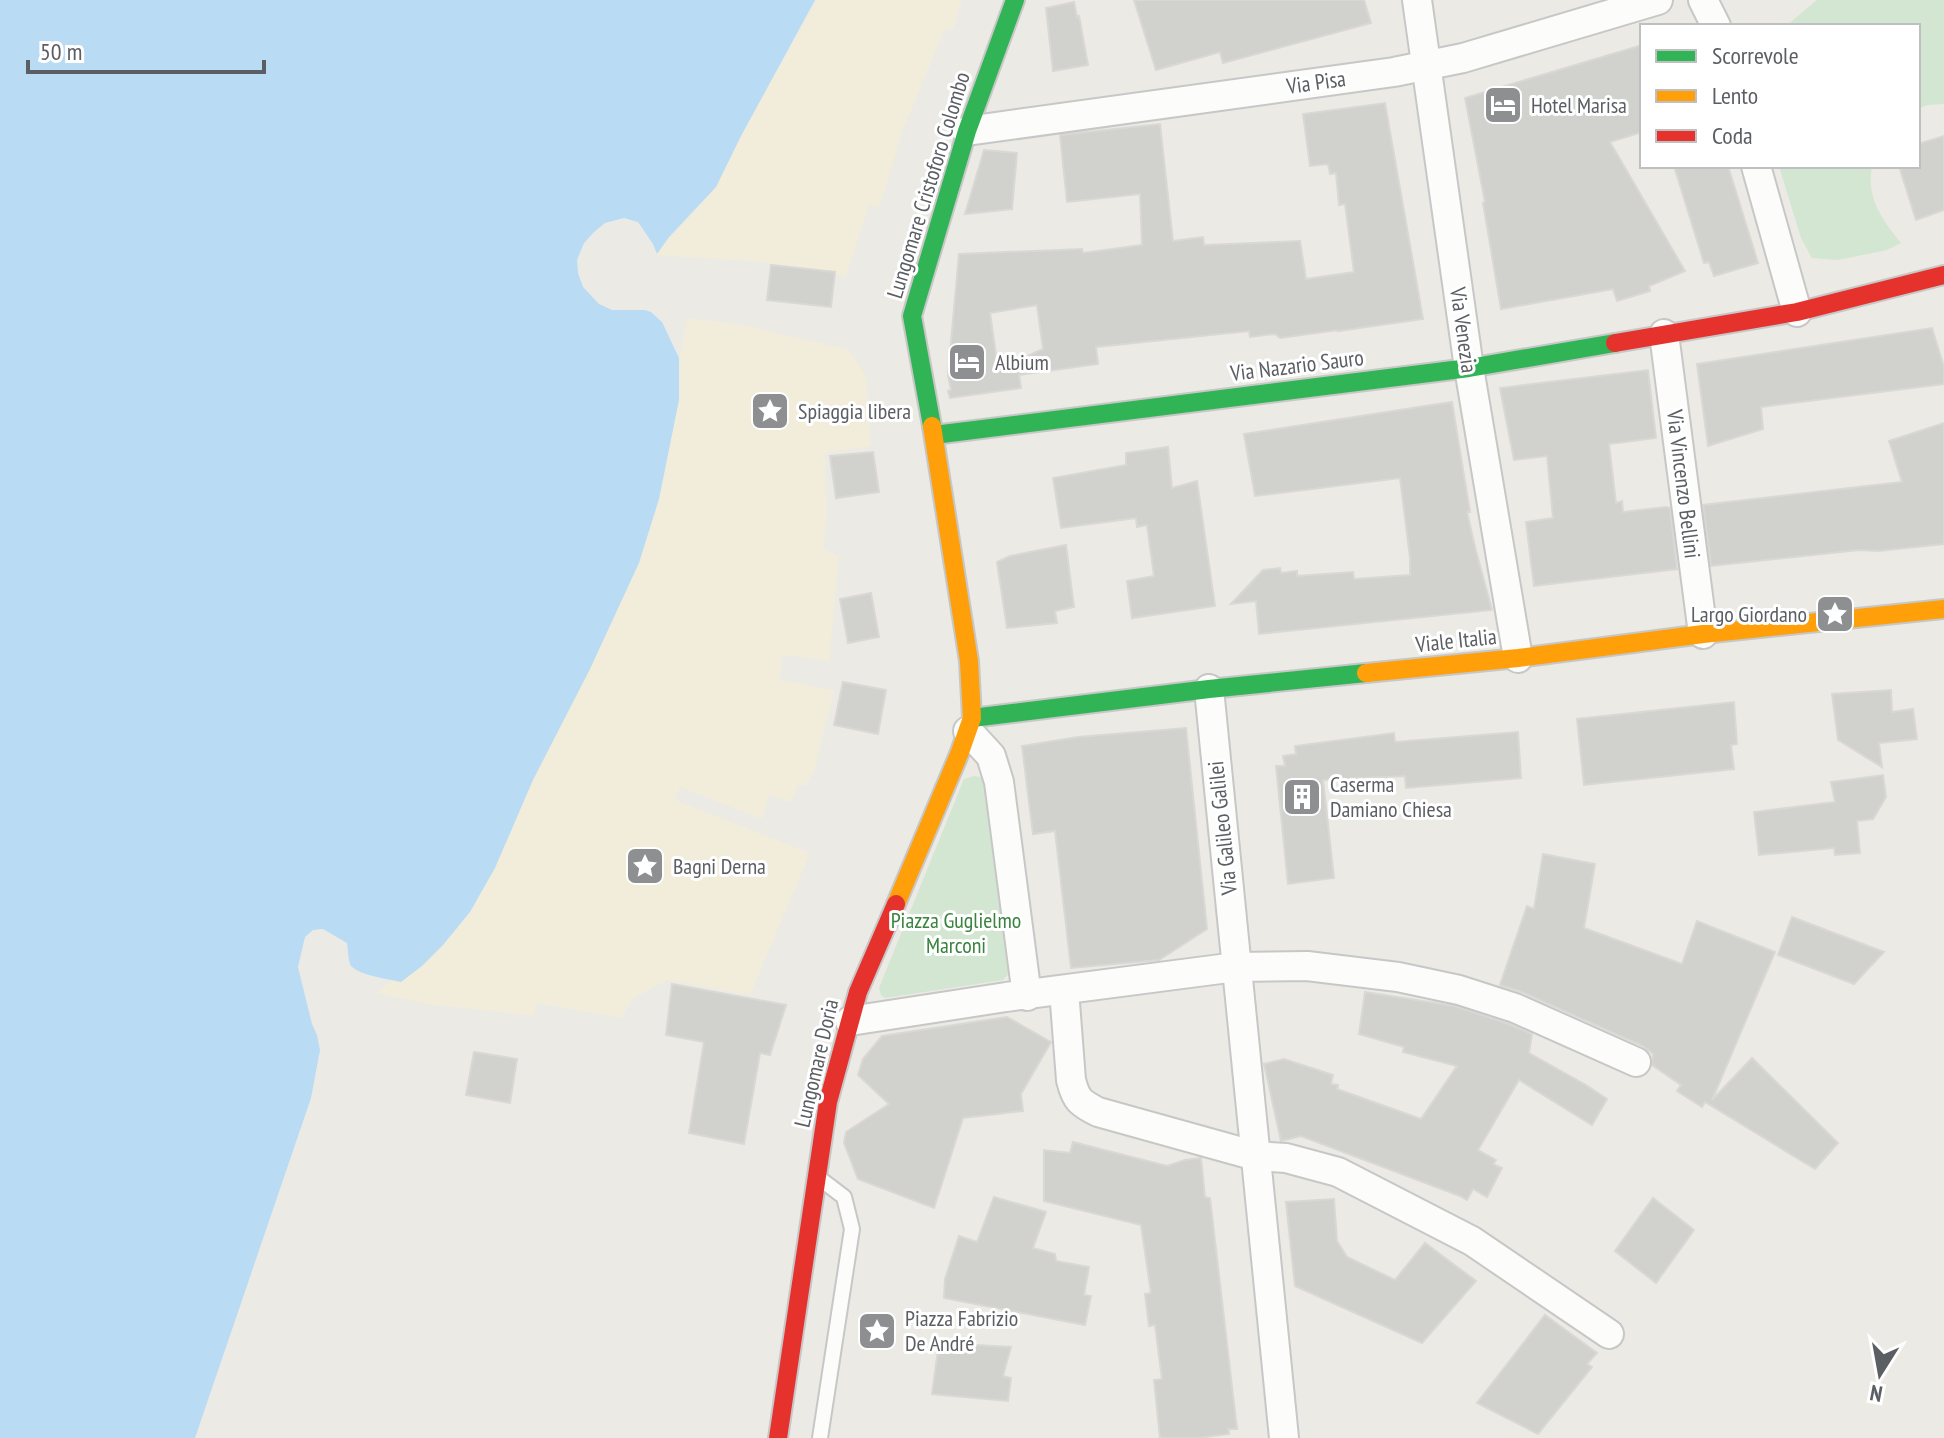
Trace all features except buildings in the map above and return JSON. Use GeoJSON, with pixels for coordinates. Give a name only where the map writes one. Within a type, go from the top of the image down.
{"type":"FeatureCollection","features":[{"type":"Feature","properties":{"kind":"street","name":"Lungomare Cristoforo Colombo"},"geometry":{"type":"LineString","coordinates":[[934,435],[912,316],[967,131],[1015,0]]}},
{"type":"Feature","properties":{"kind":"street","name":"Via Venezia"},"geometry":{"type":"LineString","coordinates":[[1417,0],[1469,368],[1518,658]]}},
{"type":"Feature","properties":{"kind":"street","name":"Via Pisa"},"geometry":{"type":"LineString","coordinates":[[967,131],[1394,72],[1463,58],[1658,0]]}},
{"type":"Feature","properties":{"kind":"street"},"geometry":{"type":"LineString","coordinates":[[1703,0],[1715,24]]}},
{"type":"Feature","properties":{"kind":"street"},"geometry":{"type":"LineString","coordinates":[[1757,168],[1797,312]]}},
{"type":"Feature","properties":{"kind":"street","name":"Via Nazario Sauro"},"geometry":{"type":"LineString","coordinates":[[934,435],[1469,368],[1797,312],[1944,275]]}},
{"type":"Feature","properties":{"kind":"street","name":"Via Vincenzo Bellini"},"geometry":{"type":"LineString","coordinates":[[1664,334],[1703,634]]}},
{"type":"Feature","properties":{"kind":"street"},"geometry":{"type":"LineString","coordinates":[[934,435],[969,661],[970,725],[991,756],[999,782],[1027,996]]}},
{"type":"Feature","properties":{"kind":"street","name":"Viale Italia"},"geometry":{"type":"LineString","coordinates":[[970,725],[1209,689],[1518,658],[1703,634],[1944,609]]}},
{"type":"Feature","properties":{"kind":"street","name":"Via Galileo Galilei"},"geometry":{"type":"LineString","coordinates":[[1209,689],[1284,1438]]}},
{"type":"Feature","properties":{"kind":"street","name":"Lungomare Doria"},"geometry":{"type":"LineString","coordinates":[[778,1438],[828,1102],[858,992],[970,725]]}},
{"type":"Feature","properties":{"kind":"street"},"geometry":{"type":"LineString","coordinates":[[850,1021],[1236,967],[1307,966],[1398,977],[1459,990],[1515,1008],[1636,1062]]}},
{"type":"Feature","properties":{"kind":"street"},"geometry":{"type":"LineString","coordinates":[[1064,990],[1071,1080],[1074,1094],[1081,1103],[1098,1112],[1256,1156],[1286,1158],[1338,1172],[1472,1241],[1609,1334]]}},
{"type":"Feature","properties":{"kind":"lane"},"geometry":{"type":"LineString","coordinates":[[817,1177],[844,1197],[852,1229],[820,1438]]}},
{"type":"Feature","properties":{"kind":"green space"},"geometry":{"type":"Polygon","coordinates":[[[1817,0],[1944,0],[1944,104],[1920,108],[1920,24],[1788,24],[1817,0]]]}},
{"type":"Feature","properties":{"kind":"green space"},"geometry":{"type":"Polygon","coordinates":[[[1780,168],[1872,168],[1871,188],[1877,208],[1901,243],[1887,250],[1838,260],[1812,258],[1801,238],[1780,168]]]}},
{"type":"Feature","properties":{"kind":"green space","name":"Piazza Guglielmo Marconi"},"geometry":{"type":"Polygon","coordinates":[[[974,776],[983,778],[988,786],[1010,972],[1003,980],[885,998],[879,988],[964,779],[974,776]]]}},
{"type":"Feature","properties":{"kind":"sand"},"geometry":{"type":"Polygon","coordinates":[[[817,0],[962,0],[953,28],[944,31],[904,127],[879,207],[869,205],[846,276],[763,262],[655,255],[713,191],[817,0]]]}},
{"type":"Feature","properties":{"kind":"sand"},"geometry":{"type":"Polygon","coordinates":[[[687,318],[743,325],[849,350],[866,376],[871,446],[825,453],[827,519],[823,549],[839,556],[829,661],[783,655],[779,680],[834,690],[815,769],[805,786],[798,785],[791,802],[769,795],[762,819],[680,787],[675,800],[810,853],[750,995],[667,980],[632,999],[621,1018],[537,1003],[534,1016],[428,1004],[377,993],[403,971],[658,478],[687,318]]]}},
{"type":"Feature","properties":{"kind":"water"},"geometry":{"type":"Polygon","coordinates":[[[0,0],[815,0],[716,187],[657,254],[638,222],[624,218],[605,223],[584,243],[577,260],[583,287],[599,304],[612,310],[651,312],[662,322],[679,358],[679,400],[659,499],[639,563],[590,669],[533,780],[495,868],[470,912],[443,945],[401,982],[353,968],[349,962],[347,943],[323,929],[313,930],[305,937],[298,967],[320,1050],[311,1098],[195,1438],[0,1438],[0,0]]]}},
{"type":"Feature","properties":{"kind":"traffic: fast"},"geometry":{"type":"LineString","coordinates":[[932,426],[912,316],[967,131],[1015,0]]}},
{"type":"Feature","properties":{"kind":"traffic: fast"},"geometry":{"type":"LineString","coordinates":[[934,435],[1469,368],[1615,343]]}},
{"type":"Feature","properties":{"kind":"traffic: fast"},"geometry":{"type":"LineString","coordinates":[[972,718],[1366,673]]}},
{"type":"Feature","properties":{"kind":"traffic: slow"},"geometry":{"type":"LineString","coordinates":[[896,904],[972,718],[969,661],[932,426]]}},
{"type":"Feature","properties":{"kind":"traffic: slow"},"geometry":{"type":"LineString","coordinates":[[1366,673],[1944,609]]}},
{"type":"Feature","properties":{"kind":"traffic: jam"},"geometry":{"type":"LineString","coordinates":[[1615,343],[1797,312],[1944,275]]}},
{"type":"Feature","properties":{"kind":"traffic: jam"},"geometry":{"type":"LineString","coordinates":[[778,1438],[828,1102],[858,992],[896,904]]}},
{"type":"Feature","properties":{"kind":"place","name":"Hotel Marisa"},"geometry":{"type":"Point","coordinates":[1503,105]}},
{"type":"Feature","properties":{"kind":"place","name":"Albium"},"geometry":{"type":"Point","coordinates":[967,362]}},
{"type":"Feature","properties":{"kind":"place","name":"Spiaggia libera"},"geometry":{"type":"Point","coordinates":[770,411]}},
{"type":"Feature","properties":{"kind":"place","name":"Largo Giordano"},"geometry":{"type":"Point","coordinates":[1835,614]}},
{"type":"Feature","properties":{"kind":"place","name":"Caserma Damiano Chiesa"},"geometry":{"type":"Point","coordinates":[1302,797]}},
{"type":"Feature","properties":{"kind":"place","name":"Bagni Derna"},"geometry":{"type":"Point","coordinates":[645,866]}},
{"type":"Feature","properties":{"kind":"place","name":"Piazza Fabrizio De André"},"geometry":{"type":"Point","coordinates":[877,1331]}}]}
